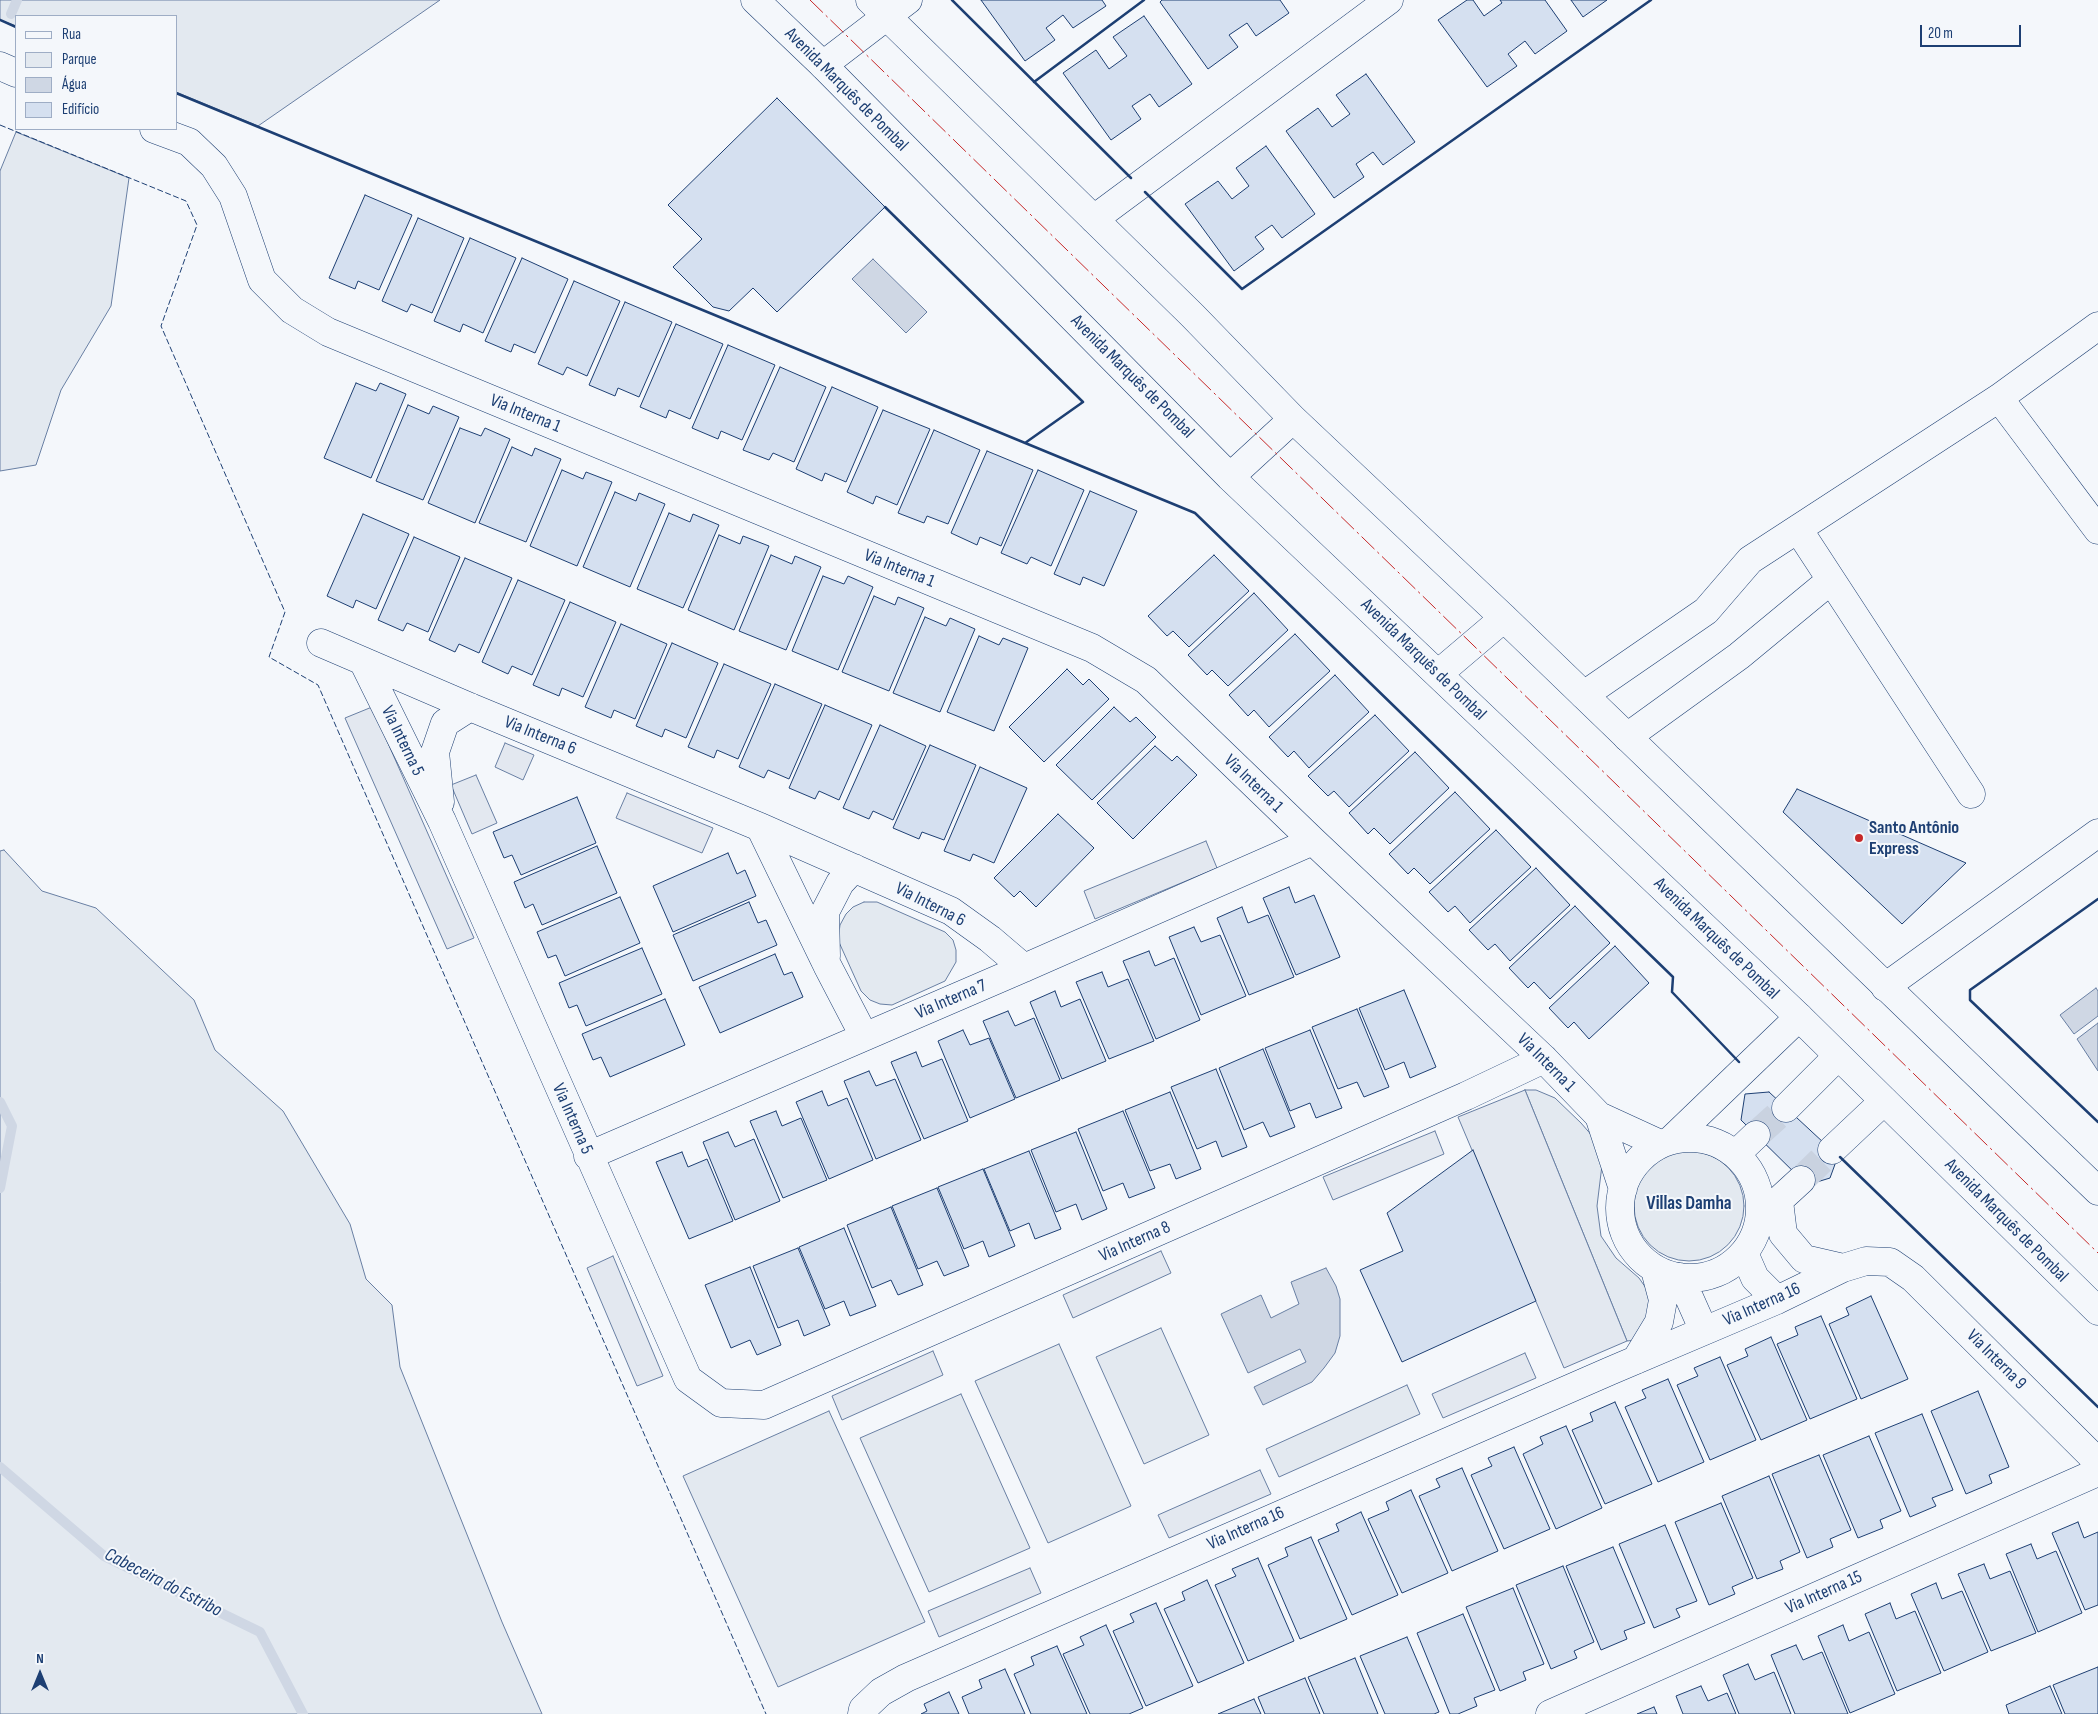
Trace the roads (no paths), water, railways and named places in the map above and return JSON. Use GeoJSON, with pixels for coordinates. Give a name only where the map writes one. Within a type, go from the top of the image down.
{"type":"FeatureCollection","features":[{"type":"Feature","properties":{"kind":"street","name":"Avenida Marquês de Pombal"},"geometry":{"type":"LineString","coordinates":[[755,0],[823,65],[1230,477],[1799,1017],[2098,1312]]}},
{"type":"Feature","properties":{"kind":"street"},"geometry":{"type":"LineString","coordinates":[[823,65],[878,8],[908,0]]}},
{"type":"Feature","properties":{"kind":"street"},"geometry":{"type":"LineString","coordinates":[[1094,219],[1389,0]]}},
{"type":"Feature","properties":{"kind":"street"},"geometry":{"type":"LineString","coordinates":[[878,8],[1192,315],[1292,419],[1504,618],[2098,1191]]}},
{"type":"Feature","properties":{"kind":"street"},"geometry":{"type":"LineString","coordinates":[[0,66],[15,73]]}},
{"type":"Feature","properties":{"kind":"street","name":"Via Interna 1"},"geometry":{"type":"LineString","coordinates":[[157,130],[189,142],[214,166],[233,196],[262,280],[292,310],[328,332],[1092,648],[1146,680],[1544,1060],[1599,1116]]}},
{"type":"Feature","properties":{"kind":"street"},"geometry":{"type":"LineString","coordinates":[[1584,695],[1706,611],[1750,560],[1999,398],[2098,326]]}},
{"type":"Feature","properties":{"kind":"street"},"geometry":{"type":"LineString","coordinates":[[1999,398],[2098,530]]}},
{"type":"Feature","properties":{"kind":"street"},"geometry":{"type":"LineString","coordinates":[[1230,477],[1292,419]]}},
{"type":"Feature","properties":{"kind":"street"},"geometry":{"type":"LineString","coordinates":[[1798,529],[1971,794]]}},
{"type":"Feature","properties":{"kind":"street"},"geometry":{"type":"LineString","coordinates":[[1627,737],[1739,656],[1831,580]]}},
{"type":"Feature","properties":{"kind":"street"},"geometry":{"type":"LineString","coordinates":[[1438,674],[1504,618]]}},
{"type":"Feature","properties":{"kind":"street","name":"Via Interna 6"},"geometry":{"type":"LineString","coordinates":[[321,643],[760,827],[951,912],[990,938],[1024,968]]}},
{"type":"Feature","properties":{"kind":"street","name":"Via Interna 5"},"geometry":{"type":"LineString","coordinates":[[363,661],[442,821],[588,1156],[688,1379],[721,1403]]}},
{"type":"Feature","properties":{"kind":"street","name":"Via Interna 5"},"geometry":{"type":"LineString","coordinates":[[442,821],[435,752],[445,723],[470,707]]}},
{"type":"Feature","properties":{"kind":"street"},"geometry":{"type":"LineString","coordinates":[[760,827],[826,965],[864,1036]]}},
{"type":"Feature","properties":{"kind":"street"},"geometry":{"type":"LineString","coordinates":[[1885,987],[2098,833]]}},
{"type":"Feature","properties":{"kind":"street","name":"Via Interna 7"},"geometry":{"type":"LineString","coordinates":[[588,1156],[1313,841]]}},
{"type":"Feature","properties":{"kind":"street"},"geometry":{"type":"LineString","coordinates":[[826,965],[826,912],[840,883],[854,868]]}},
{"type":"Feature","properties":{"kind":"street"},"geometry":{"type":"LineString","coordinates":[[1704,1331],[1668,1274],[1634,1250],[1624,1231],[1620,1210],[1623,1189],[1631,1171],[1644,1156],[1666,1142],[1799,1017]]}},
{"type":"Feature","properties":{"kind":"street"},"geometry":{"type":"LineString","coordinates":[[1786,1108],[1838,1056]]}},
{"type":"Feature","properties":{"kind":"street","name":"Via Interna 8"},"geometry":{"type":"LineString","coordinates":[[721,1403],[764,1405],[1544,1060]]}},
{"type":"Feature","properties":{"kind":"street"},"geometry":{"type":"LineString","coordinates":[[1832,1150],[1884,1100]]}},
{"type":"Feature","properties":{"kind":"street"},"geometry":{"type":"LineString","coordinates":[[1599,1116],[1666,1142],[1688,1138],[1705,1139],[1721,1145],[1736,1154],[1748,1167],[1756,1183],[1761,1200],[1804,1259],[1843,1268]]}},
{"type":"Feature","properties":{"kind":"street"},"geometry":{"type":"LineString","coordinates":[[1599,1116],[1623,1189]]}},
{"type":"Feature","properties":{"kind":"street"},"geometry":{"type":"LineString","coordinates":[[1736,1154],[1756,1135]]}},
{"type":"Feature","properties":{"kind":"street"},"geometry":{"type":"LineString","coordinates":[[1668,1274],[1701,1277],[1720,1271],[1744,1253],[1769,1209],[1801,1180]]}},
{"type":"Feature","properties":{"kind":"street"},"geometry":{"type":"LineString","coordinates":[[1744,1253],[1755,1278],[1777,1300]]}},
{"type":"Feature","properties":{"kind":"street","name":"Via Interna 16"},"geometry":{"type":"LineString","coordinates":[[863,1712],[881,1692],[906,1678],[1777,1300],[1843,1268],[1866,1261],[1890,1262]]}},
{"type":"Feature","properties":{"kind":"street","name":"Via Interna 9"},"geometry":{"type":"LineString","coordinates":[[1890,1262],[1913,1278],[2098,1462]]}},
{"type":"Feature","properties":{"kind":"street"},"geometry":{"type":"LineString","coordinates":[[1636,1360],[1659,1322],[1668,1274]]}},
{"type":"Feature","properties":{"kind":"street","name":"Via Interna 15"},"geometry":{"type":"LineString","coordinates":[[1550,1714],[2098,1472]]}},
{"type":"Feature","properties":{"kind":"water"},"geometry":{"type":"Polygon","coordinates":[[[873,259],[927,312],[906,333],[852,279],[873,259]]]}},
{"type":"Feature","properties":{"kind":"water"},"geometry":{"type":"Polygon","coordinates":[[[2096,988],[2098,991],[2098,1016],[2074,1034],[2060,1015],[2096,988]]]}},
{"type":"Feature","properties":{"kind":"water"},"geometry":{"type":"Polygon","coordinates":[[[2098,1023],[2098,1071],[2077,1039],[2098,1023]]]}},
{"type":"Feature","properties":{"kind":"water"},"geometry":{"type":"Polygon","coordinates":[[[1326,1268],[1336,1286],[1340,1299],[1340,1336],[1335,1353],[1312,1382],[1263,1405],[1254,1387],[1306,1362],[1300,1349],[1248,1373],[1221,1314],[1261,1295],[1271,1318],[1299,1304],[1291,1282],[1326,1268]]]}},
{"type":"Feature","properties":{"kind":"waterway","name":"Cabeceira do Estribo"},"geometry":{"type":"LineString","coordinates":[[11,14],[17,0]]}},
{"type":"Feature","properties":{"kind":"waterway","name":"Cabeceira do Estribo"},"geometry":{"type":"LineString","coordinates":[[0,1102],[12,1126],[0,1188]]}},
{"type":"Feature","properties":{"kind":"waterway","name":"Cabeceira do Estribo"},"geometry":{"type":"LineString","coordinates":[[0,1467],[104,1556],[260,1632],[303,1714]]}},
{"type":"Feature","properties":{"kind":"tunnel"},"geometry":{"type":"LineString","coordinates":[[1756,1135],[1786,1108]]}},
{"type":"Feature","properties":{"kind":"tunnel"},"geometry":{"type":"LineString","coordinates":[[1801,1180],[1832,1150]]}},
{"type":"Feature","properties":{"kind":"place","name":"Santo Antônio Express"},"geometry":{"type":"Point","coordinates":[1859,838]}},
{"type":"Feature","properties":{"kind":"district","name":"Villas Damha"},"geometry":{"type":"Point","coordinates":[1689,1204]}}]}
